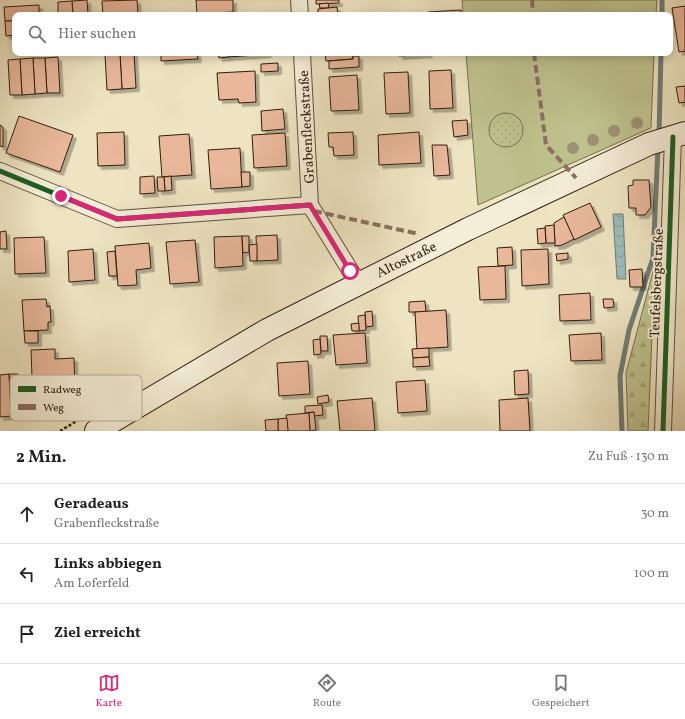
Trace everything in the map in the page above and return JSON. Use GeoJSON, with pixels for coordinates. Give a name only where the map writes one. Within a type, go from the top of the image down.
{"type":"FeatureCollection","features":[{"type":"Feature","properties":{"kind":"main road","name":"Altostraße"},"geometry":{"type":"LineString","coordinates":[[142,404],[267,330],[358,283],[468,229],[668,138]]}},
{"type":"Feature","properties":{"kind":"main road","name":"Altostraße"},"geometry":{"type":"LineString","coordinates":[[96,431],[113,421]]}},
{"type":"Feature","properties":{"kind":"street"},"geometry":{"type":"LineString","coordinates":[[299,0],[300,12]]}},
{"type":"Feature","properties":{"kind":"street","name":"Grabenfleckstraße"},"geometry":{"type":"LineString","coordinates":[[302,56],[310,205],[358,283]]}},
{"type":"Feature","properties":{"kind":"street","name":"Teufelsbergstraße"},"geometry":{"type":"LineString","coordinates":[[663,431],[668,138]]}},
{"type":"Feature","properties":{"kind":"street"},"geometry":{"type":"LineString","coordinates":[[0,171],[117,219],[310,205]]}},
{"type":"Feature","properties":{"kind":"green space"},"geometry":{"type":"Polygon","coordinates":[[[462,0],[657,0],[656,12],[463,12],[462,0]]]}},
{"type":"Feature","properties":{"kind":"green space"},"geometry":{"type":"Polygon","coordinates":[[[466,56],[654,56],[651,128],[478,205],[466,56]]]}},
{"type":"Feature","properties":{"kind":"green space"},"geometry":{"type":"Polygon","coordinates":[[[503,113],[509,113],[513,114],[520,120],[523,130],[522,137],[516,144],[509,147],[503,147],[499,146],[492,140],[489,133],[489,127],[490,123],[496,116],[503,113]]]}},
{"type":"Feature","properties":{"kind":"green space"},"geometry":{"type":"Polygon","coordinates":[[[655,264],[648,431],[628,431],[626,373],[655,264]]]}},
{"type":"Feature","properties":{"kind":"water"},"geometry":{"type":"Polygon","coordinates":[[[613,214],[623,214],[626,279],[617,279],[613,214]]]}},
{"type":"Feature","properties":{"kind":"building"},"geometry":{"type":"Polygon","coordinates":[[[87,0],[88,12],[73,12],[72,1],[87,0]]]}},
{"type":"Feature","properties":{"kind":"building"},"geometry":{"type":"Polygon","coordinates":[[[137,0],[138,12],[103,12],[102,1],[137,0]]]}},
{"type":"Feature","properties":{"kind":"building"},"geometry":{"type":"Polygon","coordinates":[[[196,0],[233,0],[233,12],[197,12],[196,0]]]}},
{"type":"Feature","properties":{"kind":"building"},"geometry":{"type":"Polygon","coordinates":[[[316,0],[339,0],[339,3],[316,4],[316,0]]]}},
{"type":"Feature","properties":{"kind":"building"},"geometry":{"type":"Polygon","coordinates":[[[72,1],[73,12],[58,12],[58,2],[72,1]]]}},
{"type":"Feature","properties":{"kind":"building"},"geometry":{"type":"Polygon","coordinates":[[[328,3],[329,8],[320,8],[319,4],[328,3]]]}},
{"type":"Feature","properties":{"kind":"building"},"geometry":{"type":"Polygon","coordinates":[[[39,5],[39,12],[12,12],[12,21],[5,21],[4,7],[39,5]]]}},
{"type":"Feature","properties":{"kind":"building"},"geometry":{"type":"Polygon","coordinates":[[[685,6],[685,51],[679,52],[672,8],[685,6]]]}},
{"type":"Feature","properties":{"kind":"building"},"geometry":{"type":"Polygon","coordinates":[[[337,7],[338,12],[318,12],[318,9],[337,7]]]}},
{"type":"Feature","properties":{"kind":"building"},"geometry":{"type":"Polygon","coordinates":[[[461,10],[461,12],[428,12],[461,10]]]}},
{"type":"Feature","properties":{"kind":"building"},"geometry":{"type":"Polygon","coordinates":[[[5,21],[12,21],[12,35],[6,36],[5,21]]]}},
{"type":"Feature","properties":{"kind":"building"},"geometry":{"type":"Polygon","coordinates":[[[105,56],[120,56],[122,89],[107,90],[105,56]]]}},
{"type":"Feature","properties":{"kind":"building"},"geometry":{"type":"Polygon","coordinates":[[[120,56],[134,56],[136,88],[122,89],[120,56]]]}},
{"type":"Feature","properties":{"kind":"building"},"geometry":{"type":"Polygon","coordinates":[[[161,56],[198,56],[198,59],[161,61],[161,56]]]}},
{"type":"Feature","properties":{"kind":"building"},"geometry":{"type":"Polygon","coordinates":[[[219,56],[229,57],[219,58],[219,56]]]}},
{"type":"Feature","properties":{"kind":"building"},"geometry":{"type":"Polygon","coordinates":[[[325,56],[353,56],[353,59],[326,61],[325,56]]]}},
{"type":"Feature","properties":{"kind":"building"},"geometry":{"type":"Polygon","coordinates":[[[353,56],[359,56],[359,67],[329,69],[329,61],[353,59],[353,56]]]}},
{"type":"Feature","properties":{"kind":"building"},"geometry":{"type":"Polygon","coordinates":[[[58,57],[60,93],[47,93],[45,58],[58,57]]]}},
{"type":"Feature","properties":{"kind":"building"},"geometry":{"type":"Polygon","coordinates":[[[33,58],[45,58],[47,93],[35,94],[33,58]]]}},
{"type":"Feature","properties":{"kind":"building"},"geometry":{"type":"Polygon","coordinates":[[[33,58],[35,94],[22,95],[20,59],[33,58]]]}},
{"type":"Feature","properties":{"kind":"building"},"geometry":{"type":"Polygon","coordinates":[[[20,59],[22,95],[10,95],[8,60],[20,59]]]}},
{"type":"Feature","properties":{"kind":"building"},"geometry":{"type":"Polygon","coordinates":[[[278,63],[278,71],[261,72],[261,64],[278,63]]]}},
{"type":"Feature","properties":{"kind":"building"},"geometry":{"type":"Polygon","coordinates":[[[451,70],[453,108],[430,109],[429,71],[451,70]]]}},
{"type":"Feature","properties":{"kind":"building"},"geometry":{"type":"Polygon","coordinates":[[[255,71],[256,102],[239,103],[238,99],[219,100],[217,73],[255,71]]]}},
{"type":"Feature","properties":{"kind":"building"},"geometry":{"type":"Polygon","coordinates":[[[408,72],[410,113],[386,114],[384,73],[408,72]]]}},
{"type":"Feature","properties":{"kind":"building"},"geometry":{"type":"Polygon","coordinates":[[[357,75],[359,110],[331,111],[329,77],[357,75]]]}},
{"type":"Feature","properties":{"kind":"building"},"geometry":{"type":"Polygon","coordinates":[[[685,86],[685,102],[679,103],[676,87],[685,86]]]}},
{"type":"Feature","properties":{"kind":"building"},"geometry":{"type":"Polygon","coordinates":[[[283,109],[285,129],[262,131],[261,111],[283,109]]]}},
{"type":"Feature","properties":{"kind":"building"},"geometry":{"type":"Polygon","coordinates":[[[19,116],[73,135],[60,172],[6,153],[19,116]]]}},
{"type":"Feature","properties":{"kind":"building"},"geometry":{"type":"Polygon","coordinates":[[[467,120],[468,135],[454,137],[452,121],[467,120]]]}},
{"type":"Feature","properties":{"kind":"building"},"geometry":{"type":"Polygon","coordinates":[[[0,125],[3,127],[3,147],[0,146],[0,125]]]}},
{"type":"Feature","properties":{"kind":"building"},"geometry":{"type":"Polygon","coordinates":[[[124,132],[125,165],[98,166],[97,133],[124,132]]]}},
{"type":"Feature","properties":{"kind":"building"},"geometry":{"type":"Polygon","coordinates":[[[353,132],[354,155],[334,156],[333,147],[329,147],[328,133],[353,132]]]}},
{"type":"Feature","properties":{"kind":"building"},"geometry":{"type":"Polygon","coordinates":[[[419,132],[421,163],[379,165],[378,135],[419,132]]]}},
{"type":"Feature","properties":{"kind":"building"},"geometry":{"type":"Polygon","coordinates":[[[285,133],[287,166],[254,168],[252,135],[285,133]]]}},
{"type":"Feature","properties":{"kind":"building"},"geometry":{"type":"Polygon","coordinates":[[[189,134],[192,175],[162,177],[159,136],[189,134]]]}},
{"type":"Feature","properties":{"kind":"building"},"geometry":{"type":"Polygon","coordinates":[[[432,145],[447,145],[450,175],[434,176],[432,145]]]}},
{"type":"Feature","properties":{"kind":"building"},"geometry":{"type":"Polygon","coordinates":[[[240,148],[242,187],[211,189],[208,150],[240,148]]]}},
{"type":"Feature","properties":{"kind":"building"},"geometry":{"type":"Polygon","coordinates":[[[241,172],[250,172],[250,186],[242,187],[241,172]]]}},
{"type":"Feature","properties":{"kind":"building"},"geometry":{"type":"Polygon","coordinates":[[[154,176],[155,193],[140,194],[140,177],[154,176]]]}},
{"type":"Feature","properties":{"kind":"building"},"geometry":{"type":"Polygon","coordinates":[[[171,176],[172,190],[165,191],[164,177],[171,176]]]}},
{"type":"Feature","properties":{"kind":"building"},"geometry":{"type":"Polygon","coordinates":[[[157,177],[164,177],[165,191],[158,191],[157,177]]]}},
{"type":"Feature","properties":{"kind":"building"},"geometry":{"type":"Polygon","coordinates":[[[633,180],[649,180],[651,207],[645,215],[636,215],[636,208],[629,208],[628,186],[633,185],[633,180]]]}},
{"type":"Feature","properties":{"kind":"building"},"geometry":{"type":"Polygon","coordinates":[[[590,203],[601,227],[574,240],[563,215],[590,203]]]}},
{"type":"Feature","properties":{"kind":"building"},"geometry":{"type":"Polygon","coordinates":[[[564,217],[574,239],[562,245],[555,246],[554,223],[564,217]]]}},
{"type":"Feature","properties":{"kind":"building"},"geometry":{"type":"Polygon","coordinates":[[[554,225],[555,243],[546,243],[545,226],[554,225]]]}},
{"type":"Feature","properties":{"kind":"building"},"geometry":{"type":"Polygon","coordinates":[[[545,228],[546,243],[538,244],[537,229],[545,228]]]}},
{"type":"Feature","properties":{"kind":"building"},"geometry":{"type":"Polygon","coordinates":[[[6,231],[7,249],[0,249],[0,232],[6,231]]]}},
{"type":"Feature","properties":{"kind":"building"},"geometry":{"type":"Polygon","coordinates":[[[277,235],[278,260],[257,261],[256,236],[277,235]]]}},
{"type":"Feature","properties":{"kind":"building"},"geometry":{"type":"Polygon","coordinates":[[[242,236],[243,266],[215,268],[214,237],[242,236]]]}},
{"type":"Feature","properties":{"kind":"building"},"geometry":{"type":"Polygon","coordinates":[[[242,236],[249,236],[249,252],[243,253],[242,236]]]}},
{"type":"Feature","properties":{"kind":"building"},"geometry":{"type":"Polygon","coordinates":[[[44,237],[46,273],[15,274],[14,238],[44,237]]]}},
{"type":"Feature","properties":{"kind":"building"},"geometry":{"type":"Polygon","coordinates":[[[195,240],[199,282],[170,284],[166,242],[195,240]]]}},
{"type":"Feature","properties":{"kind":"building"},"geometry":{"type":"Polygon","coordinates":[[[149,243],[151,268],[136,270],[137,285],[118,286],[115,246],[149,243]]]}},
{"type":"Feature","properties":{"kind":"building"},"geometry":{"type":"Polygon","coordinates":[[[257,244],[257,261],[250,261],[249,245],[257,244]]]}},
{"type":"Feature","properties":{"kind":"building"},"geometry":{"type":"Polygon","coordinates":[[[512,247],[513,265],[498,266],[497,248],[512,247]]]}},
{"type":"Feature","properties":{"kind":"building"},"geometry":{"type":"Polygon","coordinates":[[[93,249],[95,280],[69,282],[68,251],[93,249]]]}},
{"type":"Feature","properties":{"kind":"building"},"geometry":{"type":"Polygon","coordinates":[[[548,249],[549,284],[522,286],[521,250],[548,249]]]}},
{"type":"Feature","properties":{"kind":"building"},"geometry":{"type":"Polygon","coordinates":[[[115,251],[117,276],[109,276],[107,252],[115,251]]]}},
{"type":"Feature","properties":{"kind":"building"},"geometry":{"type":"Polygon","coordinates":[[[568,253],[568,259],[557,261],[556,254],[568,253]]]}},
{"type":"Feature","properties":{"kind":"building"},"geometry":{"type":"Polygon","coordinates":[[[505,266],[506,299],[480,300],[478,267],[505,266]]]}},
{"type":"Feature","properties":{"kind":"building"},"geometry":{"type":"Polygon","coordinates":[[[642,269],[643,287],[630,287],[629,270],[642,269]]]}},
{"type":"Feature","properties":{"kind":"building"},"geometry":{"type":"Polygon","coordinates":[[[590,293],[591,320],[560,321],[559,295],[590,293]]]}},
{"type":"Feature","properties":{"kind":"building"},"geometry":{"type":"Polygon","coordinates":[[[46,299],[47,307],[50,306],[51,322],[48,322],[48,330],[24,331],[22,300],[46,299]]]}},
{"type":"Feature","properties":{"kind":"building"},"geometry":{"type":"Polygon","coordinates":[[[603,299],[613,299],[614,307],[604,308],[603,299]]]}},
{"type":"Feature","properties":{"kind":"building"},"geometry":{"type":"Polygon","coordinates":[[[425,301],[426,312],[409,312],[409,302],[425,301]]]}},
{"type":"Feature","properties":{"kind":"building"},"geometry":{"type":"Polygon","coordinates":[[[446,310],[448,347],[417,349],[415,312],[446,310]]]}},
{"type":"Feature","properties":{"kind":"building"},"geometry":{"type":"Polygon","coordinates":[[[372,311],[373,326],[366,327],[365,312],[372,311]]]}},
{"type":"Feature","properties":{"kind":"building"},"geometry":{"type":"Polygon","coordinates":[[[365,315],[366,330],[359,331],[358,316],[365,315]]]}},
{"type":"Feature","properties":{"kind":"building"},"geometry":{"type":"Polygon","coordinates":[[[359,323],[359,331],[352,331],[351,324],[359,323]]]}},
{"type":"Feature","properties":{"kind":"building"},"geometry":{"type":"Polygon","coordinates":[[[24,331],[38,331],[38,343],[25,343],[24,331]]]}},
{"type":"Feature","properties":{"kind":"building"},"geometry":{"type":"Polygon","coordinates":[[[365,333],[367,363],[336,365],[333,335],[365,333]]]}},
{"type":"Feature","properties":{"kind":"building"},"geometry":{"type":"Polygon","coordinates":[[[601,333],[602,360],[571,361],[569,335],[601,333]]]}},
{"type":"Feature","properties":{"kind":"building"},"geometry":{"type":"Polygon","coordinates":[[[320,336],[327,336],[328,351],[321,351],[320,336]]]}},
{"type":"Feature","properties":{"kind":"building"},"geometry":{"type":"Polygon","coordinates":[[[320,339],[321,354],[314,355],[313,340],[320,339]]]}},
{"type":"Feature","properties":{"kind":"building"},"geometry":{"type":"Polygon","coordinates":[[[429,348],[429,357],[413,358],[412,349],[429,348]]]}},
{"type":"Feature","properties":{"kind":"building"},"geometry":{"type":"Polygon","coordinates":[[[55,349],[55,359],[74,358],[75,375],[32,375],[31,350],[55,349]]]}},
{"type":"Feature","properties":{"kind":"building"},"geometry":{"type":"Polygon","coordinates":[[[429,357],[430,366],[413,367],[413,358],[429,357]]]}},
{"type":"Feature","properties":{"kind":"building"},"geometry":{"type":"Polygon","coordinates":[[[308,361],[310,394],[279,396],[277,363],[308,361]]]}},
{"type":"Feature","properties":{"kind":"building"},"geometry":{"type":"Polygon","coordinates":[[[528,370],[529,394],[515,395],[514,371],[528,370]]]}},
{"type":"Feature","properties":{"kind":"building"},"geometry":{"type":"Polygon","coordinates":[[[9,374],[10,416],[0,417],[0,375],[9,374]]]}},
{"type":"Feature","properties":{"kind":"building"},"geometry":{"type":"Polygon","coordinates":[[[9,374],[18,374],[10,375],[10,385],[9,374]]]}},
{"type":"Feature","properties":{"kind":"building"},"geometry":{"type":"Polygon","coordinates":[[[425,380],[427,411],[398,413],[396,382],[425,380]]]}},
{"type":"Feature","properties":{"kind":"building"},"geometry":{"type":"Polygon","coordinates":[[[328,395],[329,402],[318,404],[317,397],[328,395]]]}},
{"type":"Feature","properties":{"kind":"building"},"geometry":{"type":"Polygon","coordinates":[[[372,398],[375,431],[340,431],[337,401],[372,398]]]}},
{"type":"Feature","properties":{"kind":"building"},"geometry":{"type":"Polygon","coordinates":[[[528,398],[530,431],[500,431],[499,400],[528,398]]]}},
{"type":"Feature","properties":{"kind":"building"},"geometry":{"type":"Polygon","coordinates":[[[322,405],[323,415],[314,416],[314,412],[305,413],[305,406],[322,405]]]}},
{"type":"Feature","properties":{"kind":"building"},"geometry":{"type":"Polygon","coordinates":[[[314,412],[316,430],[310,431],[309,413],[314,412]]]}},
{"type":"Feature","properties":{"kind":"building"},"geometry":{"type":"Polygon","coordinates":[[[309,413],[310,431],[288,431],[286,415],[309,413]]]}},
{"type":"Feature","properties":{"kind":"building"},"geometry":{"type":"Polygon","coordinates":[[[287,418],[288,431],[278,431],[278,419],[287,418]]]}},
{"type":"Feature","properties":{"kind":"building"},"geometry":{"type":"Polygon","coordinates":[[[278,419],[278,431],[266,431],[265,420],[278,419]]]}},
{"type":"Feature","properties":{"kind":"waterway"},"geometry":{"type":"LineString","coordinates":[[662,0],[662,12]]}},
{"type":"Feature","properties":{"kind":"waterway"},"geometry":{"type":"LineString","coordinates":[[659,135],[661,56]]}},
{"type":"Feature","properties":{"kind":"waterway"},"geometry":{"type":"LineString","coordinates":[[622,431],[620,376],[629,330],[653,258],[658,147]]}},
{"type":"Feature","properties":{"kind":"marked path"},"geometry":{"type":"LineString","coordinates":[[532,0],[533,12]]}},
{"type":"Feature","properties":{"kind":"marked path"},"geometry":{"type":"LineString","coordinates":[[534,56],[546,145],[576,178]]}},
{"type":"Feature","properties":{"kind":"marked path"},"geometry":{"type":"LineString","coordinates":[[314,211],[419,234]]}},
{"type":"Feature","properties":{"kind":"cycle path"},"geometry":{"type":"LineString","coordinates":[[663,431],[673,137]]}},
{"type":"Feature","properties":{"kind":"cycle path"},"geometry":{"type":"LineString","coordinates":[[0,171],[117,219],[310,205]]}},
{"type":"Feature","properties":{"kind":"route"},"geometry":{"type":"LineString","coordinates":[[61,196],[117,219],[310,205],[350,271]]}}]}
